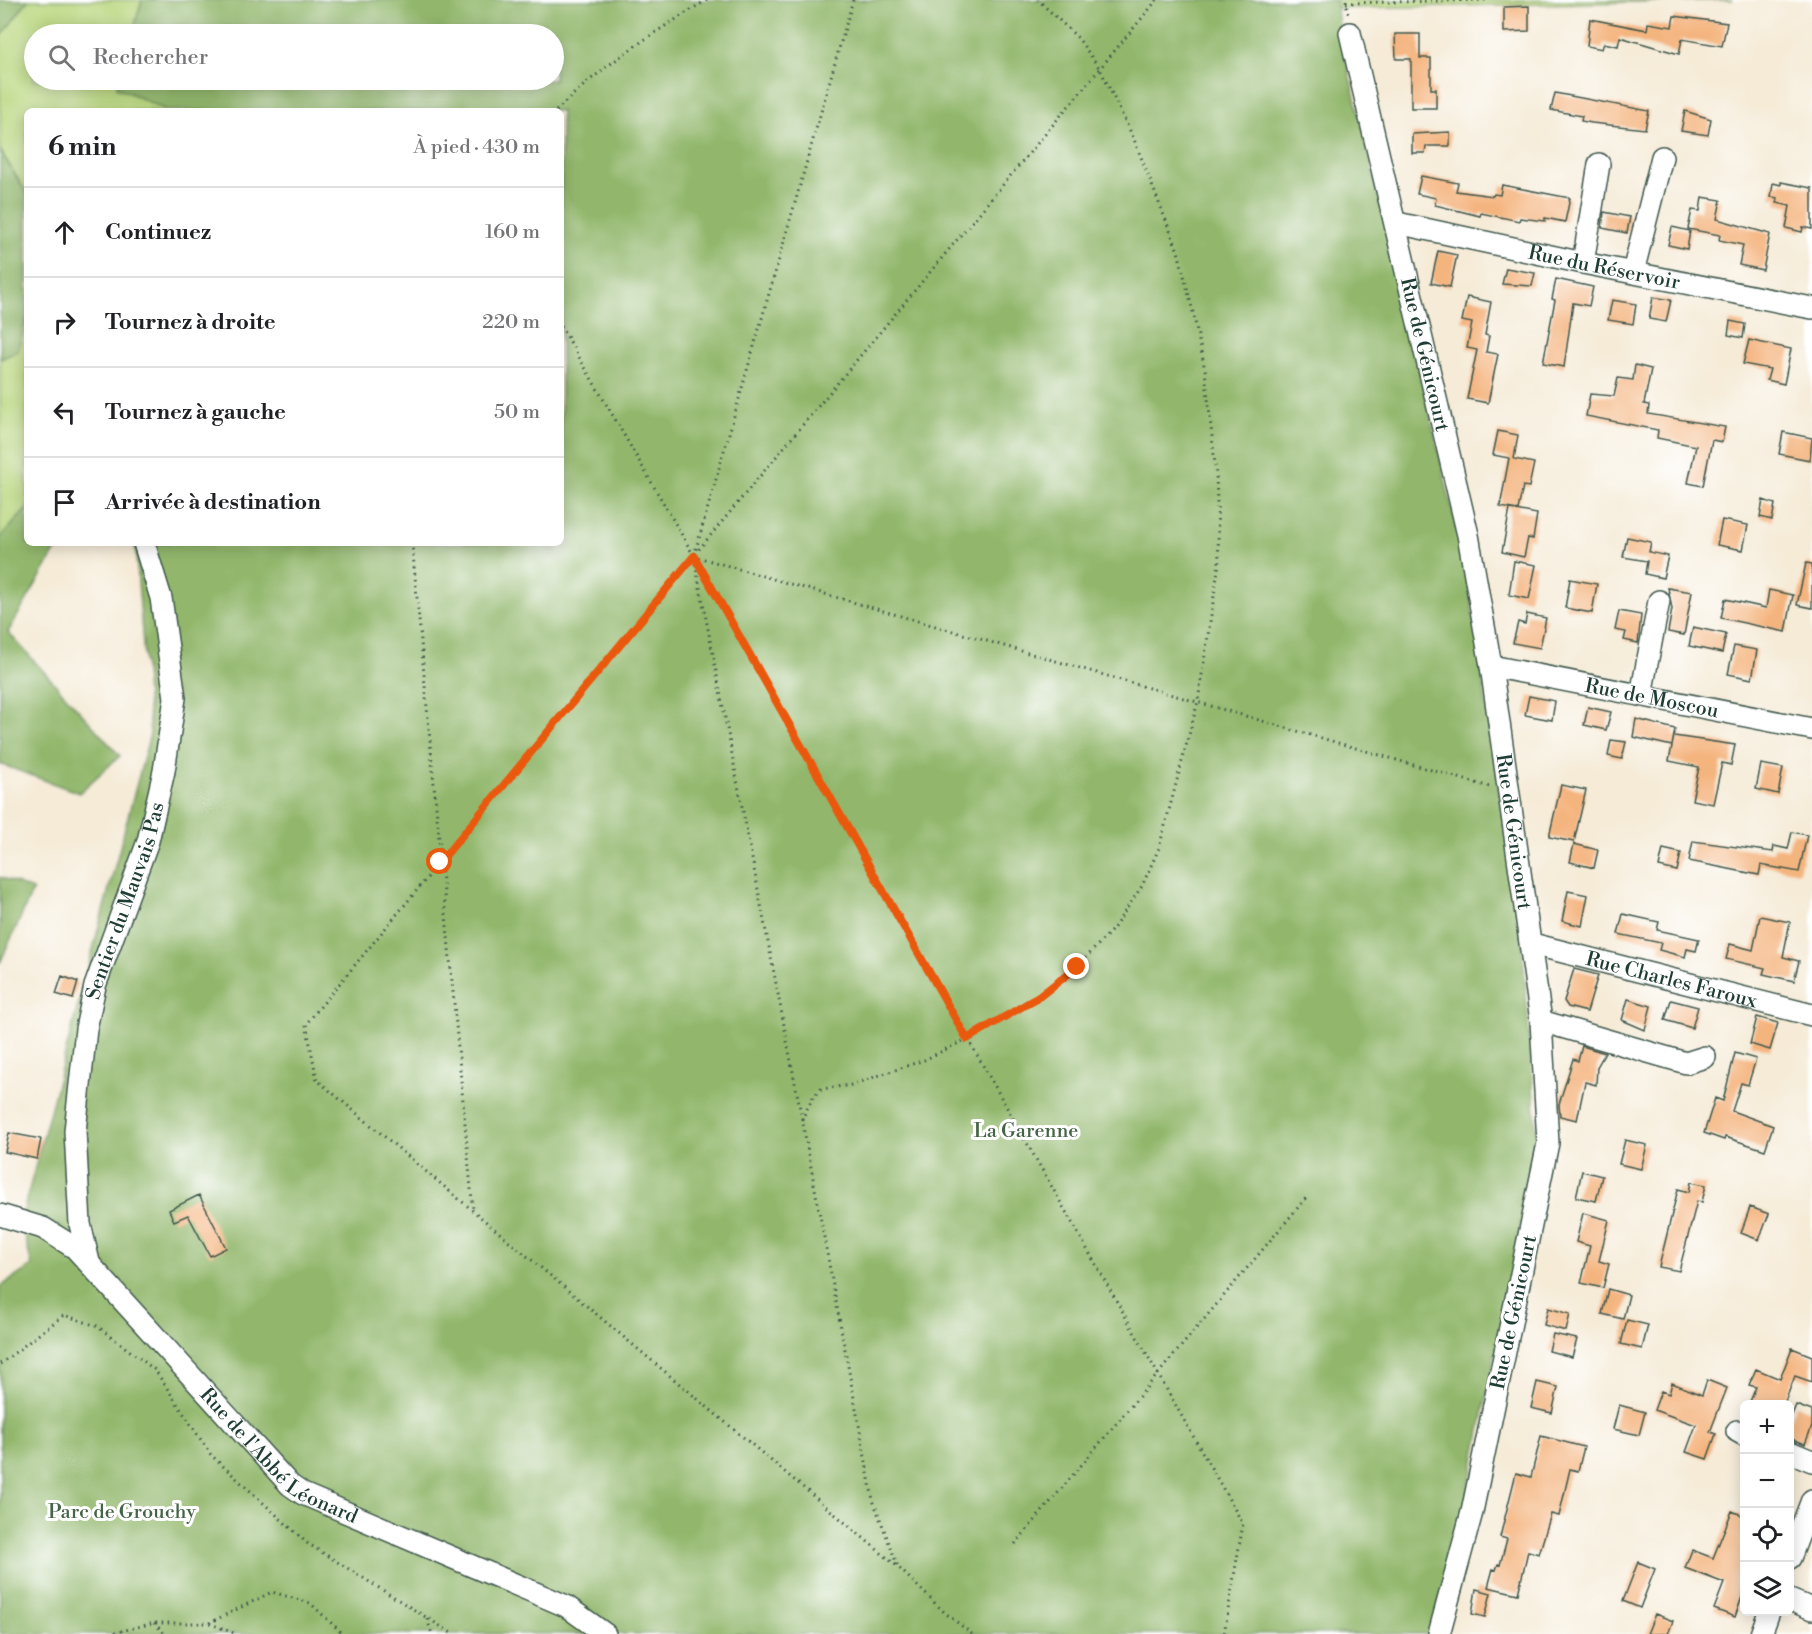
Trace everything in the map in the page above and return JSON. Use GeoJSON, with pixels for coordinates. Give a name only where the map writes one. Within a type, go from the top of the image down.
{"type":"FeatureCollection","features":[{"type":"Feature","properties":{"kind":"street","name":"Rue de Génicourt"},"geometry":{"type":"LineString","coordinates":[[1350,33],[1468,535],[1491,666],[1532,944],[1541,1021],[1548,1143],[1472,1512],[1439,1634]]}},
{"type":"Feature","properties":{"kind":"street"},"geometry":{"type":"LineString","coordinates":[[1633,272],[1662,157]]}},
{"type":"Feature","properties":{"kind":"street"},"geometry":{"type":"LineString","coordinates":[[1583,264],[1599,164]]}},
{"type":"Feature","properties":{"kind":"street","name":"Rue du Réservoir"},"geometry":{"type":"LineString","coordinates":[[1396,223],[1583,264],[1812,308]]}},
{"type":"Feature","properties":{"kind":"street","name":"Sentier du Mauvais Pas"},"geometry":{"type":"LineString","coordinates":[[89,1262],[78,1213],[75,1131],[86,1029],[95,986],[148,841],[164,771],[175,698],[161,598],[145,546]]}},
{"type":"Feature","properties":{"kind":"street"},"geometry":{"type":"LineString","coordinates":[[1641,695],[1659,601]]}},
{"type":"Feature","properties":{"kind":"street","name":"Rue de Moscou"},"geometry":{"type":"LineString","coordinates":[[1491,666],[1812,729]]}},
{"type":"Feature","properties":{"kind":"street","name":"Rue Charles Faroux"},"geometry":{"type":"LineString","coordinates":[[1532,944],[1812,1015]]}},
{"type":"Feature","properties":{"kind":"street"},"geometry":{"type":"LineString","coordinates":[[1541,1021],[1686,1063],[1705,1057]]}},
{"type":"Feature","properties":{"kind":"street","name":"Rue de l'Abbé Léonard"},"geometry":{"type":"LineString","coordinates":[[0,1215],[43,1228],[61,1238],[89,1262],[290,1485],[324,1503],[566,1606],[604,1634]]}},
{"type":"Feature","properties":{"kind":"street"},"geometry":{"type":"LineString","coordinates":[[1794,1454],[1812,1461]]}},
{"type":"Feature","properties":{"kind":"street"},"geometry":{"type":"LineString","coordinates":[[1794,1547],[1812,1500]]}},
{"type":"Feature","properties":{"kind":"street"},"geometry":{"type":"LineString","coordinates":[[1794,1602],[1812,1609]]}},
{"type":"Feature","properties":{"kind":"street"},"geometry":{"type":"LineString","coordinates":[[1761,1634],[1767,1616]]}},
{"type":"Feature","properties":{"kind":"path"},"geometry":{"type":"LineString","coordinates":[[559,108],[577,90],[641,40],[708,0]]}},
{"type":"Feature","properties":{"kind":"path"},"geometry":{"type":"LineString","coordinates":[[853,0],[694,556],[873,1500],[898,1566]]}},
{"type":"Feature","properties":{"kind":"path"},"geometry":{"type":"LineString","coordinates":[[802,1119],[813,1097],[821,1089],[851,1085],[924,1060],[967,1039],[1040,996],[1067,974],[1119,921],[1142,886],[1159,848],[1198,701],[1219,563],[1216,474],[1205,370],[1178,251],[1133,137],[1100,69],[1078,38],[1038,0]]}},
{"type":"Feature","properties":{"kind":"path"},"geometry":{"type":"LineString","coordinates":[[972,1634],[944,1612],[898,1566],[317,1080],[306,1024],[1157,0]]}},
{"type":"Feature","properties":{"kind":"path"},"geometry":{"type":"LineString","coordinates":[[1346,3],[1488,0]]}},
{"type":"Feature","properties":{"kind":"path"},"geometry":{"type":"LineString","coordinates":[[564,331],[1243,1524],[1224,1634]]}},
{"type":"Feature","properties":{"kind":"path"},"geometry":{"type":"LineString","coordinates":[[412,546],[474,1212]]}},
{"type":"Feature","properties":{"kind":"path"},"geometry":{"type":"LineString","coordinates":[[694,556],[1494,788]]}},
{"type":"Feature","properties":{"kind":"path"},"geometry":{"type":"LineString","coordinates":[[1015,1544],[1306,1198]]}},
{"type":"Feature","properties":{"kind":"path"},"geometry":{"type":"LineString","coordinates":[[0,1364],[64,1315],[98,1326],[155,1370],[211,1455],[307,1543],[453,1634]]}},
{"type":"Feature","properties":{"kind":"path"},"geometry":{"type":"LineString","coordinates":[[209,1623],[272,1592],[310,1603],[343,1634]]}},
{"type":"Feature","properties":{"kind":"path"},"geometry":{"type":"LineString","coordinates":[[426,1617],[432,1634]]}},
{"type":"Feature","properties":{"kind":"path"},"geometry":{"type":"LineString","coordinates":[[154,1623],[165,1634]]}},
{"type":"Feature","properties":{"kind":"path"},"geometry":{"type":"LineString","coordinates":[[109,1634],[154,1623],[209,1623],[236,1634]]}},
{"type":"Feature","properties":{"kind":"green space"},"geometry":{"type":"Polygon","coordinates":[[[0,0],[28,0],[0,38],[0,0]]]}},
{"type":"Feature","properties":{"kind":"green space"},"geometry":{"type":"Polygon","coordinates":[[[28,0],[142,0],[135,24],[24,24],[24,90],[124,90],[162,108],[24,108],[24,189],[0,150],[0,38],[28,0]]]}},
{"type":"Feature","properties":{"kind":"green space","name":"La Garenne"},"geometry":{"type":"Polygon","coordinates":[[[142,0],[1336,0],[1340,34],[1466,568],[1522,942],[1537,1140],[1466,1502],[1430,1634],[0,1634],[0,1287],[32,1266],[21,1220],[150,734],[135,546],[564,546],[564,108],[162,108],[124,90],[564,90],[564,24],[135,24],[142,0]]]}},
{"type":"Feature","properties":{"kind":"green space"},"geometry":{"type":"Polygon","coordinates":[[[1336,0],[1733,0],[1337,8],[1336,0]]]}},
{"type":"Feature","properties":{"kind":"green space"},"geometry":{"type":"Polygon","coordinates":[[[0,150],[24,189],[24,328],[18,351],[0,359],[0,150]]]}},
{"type":"Feature","properties":{"kind":"green space"},"geometry":{"type":"Polygon","coordinates":[[[24,328],[24,512],[0,538],[0,359],[18,351],[24,328]]]}},
{"type":"Feature","properties":{"kind":"green space"},"geometry":{"type":"Polygon","coordinates":[[[24,512],[24,546],[58,546],[8,632],[120,756],[79,793],[0,764],[0,538],[24,512]]]}},
{"type":"Feature","properties":{"kind":"green space"},"geometry":{"type":"Polygon","coordinates":[[[0,877],[33,890],[0,963],[0,877]]]}},
{"type":"Feature","properties":{"kind":"building"},"geometry":{"type":"Polygon","coordinates":[[[1529,6],[1529,31],[1504,32],[1504,7],[1529,6]]]}},
{"type":"Feature","properties":{"kind":"building"},"geometry":{"type":"Polygon","coordinates":[[[1674,16],[1727,23],[1722,46],[1682,39],[1679,54],[1620,37],[1618,46],[1604,43],[1602,49],[1587,46],[1590,19],[1647,30],[1648,23],[1672,27],[1674,16]]]}},
{"type":"Feature","properties":{"kind":"building"},"geometry":{"type":"Polygon","coordinates":[[[1395,34],[1420,34],[1420,58],[1431,58],[1431,89],[1436,89],[1436,108],[1411,108],[1411,59],[1396,59],[1395,34]]]}},
{"type":"Feature","properties":{"kind":"building"},"geometry":{"type":"Polygon","coordinates":[[[1555,93],[1649,111],[1645,129],[1581,121],[1582,116],[1551,110],[1555,93]]]}},
{"type":"Feature","properties":{"kind":"building"},"geometry":{"type":"Polygon","coordinates":[[[1685,111],[1711,119],[1708,135],[1681,131],[1685,111]]]}},
{"type":"Feature","properties":{"kind":"building"},"geometry":{"type":"Polygon","coordinates":[[[1450,132],[1450,146],[1426,146],[1425,153],[1412,153],[1412,134],[1450,132]]]}},
{"type":"Feature","properties":{"kind":"building"},"geometry":{"type":"Polygon","coordinates":[[[1421,176],[1458,183],[1456,191],[1493,196],[1494,194],[1500,195],[1502,185],[1570,198],[1565,222],[1545,218],[1545,221],[1520,218],[1519,221],[1481,213],[1480,216],[1435,205],[1436,198],[1417,194],[1421,176]]]}},
{"type":"Feature","properties":{"kind":"building"},"geometry":{"type":"Polygon","coordinates":[[[1781,182],[1812,188],[1812,229],[1803,227],[1802,232],[1786,228],[1790,206],[1777,203],[1778,198],[1771,197],[1773,183],[1781,185],[1781,182]]]}},
{"type":"Feature","properties":{"kind":"building"},"geometry":{"type":"Polygon","coordinates":[[[1702,197],[1721,200],[1717,219],[1770,234],[1763,270],[1739,265],[1743,245],[1719,240],[1720,235],[1688,229],[1692,210],[1700,211],[1702,197]]]}},
{"type":"Feature","properties":{"kind":"building"},"geometry":{"type":"Polygon","coordinates":[[[1604,212],[1630,217],[1627,233],[1602,228],[1604,212]]]}},
{"type":"Feature","properties":{"kind":"building"},"geometry":{"type":"Polygon","coordinates":[[[1672,227],[1690,231],[1687,249],[1668,245],[1672,227]]]}},
{"type":"Feature","properties":{"kind":"building"},"geometry":{"type":"Polygon","coordinates":[[[1438,251],[1457,255],[1450,287],[1431,283],[1438,251]]]}},
{"type":"Feature","properties":{"kind":"building"},"geometry":{"type":"Polygon","coordinates":[[[1506,268],[1535,273],[1532,286],[1502,284],[1506,268]]]}},
{"type":"Feature","properties":{"kind":"building"},"geometry":{"type":"Polygon","coordinates":[[[1556,279],[1593,287],[1589,306],[1573,303],[1564,367],[1543,363],[1555,300],[1552,299],[1556,279]]]}},
{"type":"Feature","properties":{"kind":"building"},"geometry":{"type":"Polygon","coordinates":[[[1467,297],[1491,302],[1485,335],[1489,336],[1486,352],[1498,354],[1488,403],[1467,399],[1477,350],[1467,348],[1472,323],[1462,321],[1467,297]]]}},
{"type":"Feature","properties":{"kind":"building"},"geometry":{"type":"Polygon","coordinates":[[[1653,297],[1671,300],[1666,322],[1649,319],[1653,297]]]}},
{"type":"Feature","properties":{"kind":"building"},"geometry":{"type":"Polygon","coordinates":[[[1612,300],[1636,304],[1633,324],[1608,320],[1612,300]]]}},
{"type":"Feature","properties":{"kind":"building"},"geometry":{"type":"Polygon","coordinates":[[[1730,321],[1745,324],[1743,338],[1728,335],[1730,321]]]}},
{"type":"Feature","properties":{"kind":"building"},"geometry":{"type":"Polygon","coordinates":[[[1749,340],[1791,349],[1784,384],[1767,380],[1770,369],[1743,364],[1749,340]]]}},
{"type":"Feature","properties":{"kind":"building"},"geometry":{"type":"Polygon","coordinates":[[[1635,365],[1651,369],[1644,404],[1649,405],[1648,414],[1725,427],[1722,442],[1712,440],[1703,486],[1688,483],[1696,446],[1657,438],[1658,430],[1586,416],[1590,394],[1614,396],[1618,378],[1633,380],[1635,365]]]}},
{"type":"Feature","properties":{"kind":"building"},"geometry":{"type":"Polygon","coordinates":[[[1498,431],[1518,435],[1514,459],[1534,463],[1529,487],[1523,486],[1518,510],[1500,507],[1509,458],[1493,455],[1498,431]]]}},
{"type":"Feature","properties":{"kind":"building"},"geometry":{"type":"Polygon","coordinates":[[[1783,432],[1812,438],[1810,460],[1779,454],[1783,432]]]}},
{"type":"Feature","properties":{"kind":"building"},"geometry":{"type":"Polygon","coordinates":[[[1763,500],[1775,504],[1772,520],[1760,517],[1763,500]]]}},
{"type":"Feature","properties":{"kind":"building"},"geometry":{"type":"Polygon","coordinates":[[[1510,509],[1537,514],[1533,539],[1528,538],[1524,557],[1502,552],[1510,509]]]}},
{"type":"Feature","properties":{"kind":"building"},"geometry":{"type":"Polygon","coordinates":[[[1722,520],[1748,525],[1743,550],[1717,545],[1722,520]]]}},
{"type":"Feature","properties":{"kind":"building"},"geometry":{"type":"Polygon","coordinates":[[[1627,537],[1651,542],[1649,552],[1668,556],[1663,578],[1645,574],[1647,561],[1623,557],[1627,537]]]}},
{"type":"Feature","properties":{"kind":"building"},"geometry":{"type":"Polygon","coordinates":[[[1514,561],[1536,565],[1529,599],[1509,595],[1514,561]]]}},
{"type":"Feature","properties":{"kind":"building"},"geometry":{"type":"Polygon","coordinates":[[[1806,563],[1812,564],[1812,608],[1797,605],[1806,563]]]}},
{"type":"Feature","properties":{"kind":"building"},"geometry":{"type":"Polygon","coordinates":[[[1570,579],[1597,584],[1592,613],[1565,608],[1570,579]]]}},
{"type":"Feature","properties":{"kind":"building"},"geometry":{"type":"Polygon","coordinates":[[[1668,588],[1692,592],[1684,635],[1668,632],[1672,609],[1668,588]]]}},
{"type":"Feature","properties":{"kind":"building"},"geometry":{"type":"Polygon","coordinates":[[[1769,590],[1793,595],[1786,632],[1721,618],[1725,599],[1766,608],[1769,590]]]}},
{"type":"Feature","properties":{"kind":"building"},"geometry":{"type":"Polygon","coordinates":[[[1619,611],[1641,615],[1638,643],[1624,640],[1626,632],[1615,630],[1619,611]]]}},
{"type":"Feature","properties":{"kind":"building"},"geometry":{"type":"Polygon","coordinates":[[[1527,614],[1546,618],[1540,648],[1513,643],[1518,622],[1525,624],[1527,614]]]}},
{"type":"Feature","properties":{"kind":"building"},"geometry":{"type":"Polygon","coordinates":[[[1693,627],[1726,634],[1722,653],[1689,646],[1693,627]]]}},
{"type":"Feature","properties":{"kind":"building"},"geometry":{"type":"Polygon","coordinates":[[[1734,646],[1757,650],[1752,679],[1728,674],[1734,646]]]}},
{"type":"Feature","properties":{"kind":"building"},"geometry":{"type":"Polygon","coordinates":[[[1529,696],[1555,701],[1552,720],[1525,715],[1529,696]]]}},
{"type":"Feature","properties":{"kind":"building"},"geometry":{"type":"Polygon","coordinates":[[[1588,707],[1611,712],[1606,730],[1584,725],[1588,707]]]}},
{"type":"Feature","properties":{"kind":"building"},"geometry":{"type":"Polygon","coordinates":[[[1636,719],[1675,729],[1672,746],[1633,737],[1636,719]]]}},
{"type":"Feature","properties":{"kind":"building"},"geometry":{"type":"Polygon","coordinates":[[[1674,736],[1735,745],[1731,765],[1722,763],[1713,804],[1692,800],[1699,767],[1669,761],[1674,736]]]}},
{"type":"Feature","properties":{"kind":"building"},"geometry":{"type":"Polygon","coordinates":[[[1611,740],[1626,742],[1622,759],[1608,756],[1611,740]]]}},
{"type":"Feature","properties":{"kind":"building"},"geometry":{"type":"Polygon","coordinates":[[[1761,764],[1783,768],[1778,794],[1756,789],[1761,764]]]}},
{"type":"Feature","properties":{"kind":"building"},"geometry":{"type":"Polygon","coordinates":[[[1561,785],[1586,790],[1574,842],[1549,837],[1561,785]]]}},
{"type":"Feature","properties":{"kind":"building"},"geometry":{"type":"Polygon","coordinates":[[[1792,832],[1807,835],[1799,872],[1761,865],[1759,875],[1689,861],[1693,841],[1773,852],[1774,846],[1788,849],[1792,832]]]}},
{"type":"Feature","properties":{"kind":"building"},"geometry":{"type":"Polygon","coordinates":[[[1574,844],[1598,850],[1594,868],[1570,862],[1574,844]]]}},
{"type":"Feature","properties":{"kind":"building"},"geometry":{"type":"Polygon","coordinates":[[[1663,849],[1681,853],[1677,871],[1659,867],[1663,849]]]}},
{"type":"Feature","properties":{"kind":"building"},"geometry":{"type":"Polygon","coordinates":[[[1568,891],[1588,895],[1582,926],[1562,921],[1568,891]]]}},
{"type":"Feature","properties":{"kind":"building"},"geometry":{"type":"Polygon","coordinates":[[[1623,914],[1659,922],[1657,930],[1699,939],[1696,951],[1687,949],[1685,957],[1659,950],[1661,943],[1618,934],[1623,914]]]}},
{"type":"Feature","properties":{"kind":"building"},"geometry":{"type":"Polygon","coordinates":[[[1760,916],[1790,922],[1783,957],[1799,961],[1794,981],[1763,974],[1765,968],[1726,959],[1730,944],[1753,950],[1760,916]]]}},
{"type":"Feature","properties":{"kind":"building"},"geometry":{"type":"Polygon","coordinates":[[[1574,969],[1598,975],[1587,1012],[1568,1007],[1564,1001],[1574,969]]]}},
{"type":"Feature","properties":{"kind":"building"},"geometry":{"type":"Polygon","coordinates":[[[62,976],[78,982],[73,999],[56,994],[62,976]]]}},
{"type":"Feature","properties":{"kind":"building"},"geometry":{"type":"Polygon","coordinates":[[[1628,999],[1651,1006],[1645,1030],[1622,1020],[1628,999]]]}},
{"type":"Feature","properties":{"kind":"building"},"geometry":{"type":"Polygon","coordinates":[[[1671,1000],[1698,1007],[1692,1028],[1665,1020],[1671,1000]]]}},
{"type":"Feature","properties":{"kind":"building"},"geometry":{"type":"Polygon","coordinates":[[[1757,1017],[1778,1023],[1770,1050],[1750,1044],[1757,1017]]]}},
{"type":"Feature","properties":{"kind":"building"},"geometry":{"type":"Polygon","coordinates":[[[1582,1046],[1605,1053],[1597,1067],[1596,1085],[1585,1082],[1577,1120],[1560,1116],[1559,1104],[1573,1059],[1578,1061],[1582,1046]]]}},
{"type":"Feature","properties":{"kind":"building"},"geometry":{"type":"Polygon","coordinates":[[[1735,1053],[1756,1059],[1748,1085],[1741,1083],[1732,1111],[1773,1126],[1765,1150],[1704,1133],[1715,1098],[1723,1101],[1735,1053]]]}},
{"type":"Feature","properties":{"kind":"building"},"geometry":{"type":"Polygon","coordinates":[[[9,1133],[41,1139],[37,1159],[5,1152],[9,1133]]]}},
{"type":"Feature","properties":{"kind":"building"},"geometry":{"type":"Polygon","coordinates":[[[1625,1140],[1647,1145],[1641,1169],[1619,1164],[1625,1140]]]}},
{"type":"Feature","properties":{"kind":"building"},"geometry":{"type":"Polygon","coordinates":[[[1582,1171],[1602,1176],[1596,1201],[1576,1197],[1582,1171]]]}},
{"type":"Feature","properties":{"kind":"building"},"geometry":{"type":"Polygon","coordinates":[[[1691,1182],[1706,1185],[1702,1202],[1697,1201],[1679,1271],[1659,1267],[1678,1189],[1689,1192],[1691,1182]]]}},
{"type":"Feature","properties":{"kind":"building"},"geometry":{"type":"Polygon","coordinates":[[[199,1195],[226,1248],[210,1256],[188,1215],[174,1221],[169,1210],[199,1195]]]}},
{"type":"Feature","properties":{"kind":"building"},"geometry":{"type":"Polygon","coordinates":[[[1750,1207],[1769,1214],[1759,1240],[1741,1233],[1750,1207]]]}},
{"type":"Feature","properties":{"kind":"building"},"geometry":{"type":"Polygon","coordinates":[[[1583,1213],[1609,1220],[1599,1261],[1609,1264],[1603,1288],[1581,1283],[1590,1246],[1576,1242],[1583,1213]]]}},
{"type":"Feature","properties":{"kind":"building"},"geometry":{"type":"Polygon","coordinates":[[[1608,1289],[1629,1295],[1623,1319],[1602,1314],[1608,1289]]]}},
{"type":"Feature","properties":{"kind":"building"},"geometry":{"type":"Polygon","coordinates":[[[1548,1308],[1570,1314],[1566,1331],[1544,1325],[1548,1308]]]}},
{"type":"Feature","properties":{"kind":"building"},"geometry":{"type":"Polygon","coordinates":[[[1627,1320],[1648,1325],[1642,1349],[1621,1344],[1627,1320]]]}},
{"type":"Feature","properties":{"kind":"building"},"geometry":{"type":"Polygon","coordinates":[[[1553,1334],[1577,1339],[1572,1357],[1549,1351],[1553,1334]]]}},
{"type":"Feature","properties":{"kind":"building"},"geometry":{"type":"Polygon","coordinates":[[[1792,1348],[1812,1356],[1812,1382],[1795,1376],[1786,1400],[1751,1400],[1756,1387],[1749,1385],[1756,1369],[1780,1379],[1792,1348]]]}},
{"type":"Feature","properties":{"kind":"building"},"geometry":{"type":"Polygon","coordinates":[[[1707,1380],[1727,1388],[1710,1432],[1716,1434],[1707,1459],[1686,1452],[1696,1425],[1654,1410],[1661,1391],[1669,1394],[1672,1383],[1702,1395],[1707,1380]]]}},
{"type":"Feature","properties":{"kind":"building"},"geometry":{"type":"Polygon","coordinates":[[[1537,1382],[1558,1387],[1552,1413],[1531,1408],[1537,1382]]]}},
{"type":"Feature","properties":{"kind":"building"},"geometry":{"type":"Polygon","coordinates":[[[1619,1405],[1645,1412],[1639,1435],[1613,1429],[1619,1405]]]}},
{"type":"Feature","properties":{"kind":"building"},"geometry":{"type":"Polygon","coordinates":[[[1796,1405],[1812,1411],[1812,1426],[1805,1444],[1794,1440],[1796,1405]]]}},
{"type":"Feature","properties":{"kind":"building"},"geometry":{"type":"Polygon","coordinates":[[[1541,1436],[1584,1447],[1578,1471],[1570,1469],[1559,1516],[1551,1514],[1539,1554],[1528,1551],[1518,1594],[1488,1587],[1493,1569],[1496,1570],[1498,1564],[1500,1565],[1507,1539],[1500,1537],[1516,1473],[1531,1477],[1541,1436]]]}},
{"type":"Feature","properties":{"kind":"building"},"geometry":{"type":"Polygon","coordinates":[[[1732,1511],[1740,1514],[1740,1603],[1735,1617],[1714,1609],[1724,1583],[1685,1568],[1692,1550],[1713,1558],[1732,1511]]]}},
{"type":"Feature","properties":{"kind":"building"},"geometry":{"type":"Polygon","coordinates":[[[1638,1562],[1655,1569],[1640,1608],[1623,1601],[1638,1562]]]}},
{"type":"Feature","properties":{"kind":"building"},"geometry":{"type":"Polygon","coordinates":[[[1476,1589],[1491,1593],[1485,1617],[1472,1614],[1476,1589]]]}},
{"type":"Feature","properties":{"kind":"building"},"geometry":{"type":"Polygon","coordinates":[[[1655,1614],[1673,1621],[1668,1634],[1647,1634],[1655,1614]]]}},
{"type":"Feature","properties":{"kind":"route"},"geometry":{"type":"LineString","coordinates":[[440,862],[694,556],[967,1039],[1040,996],[1077,967]]}},
{"type":"Feature","properties":{"kind":"park label","name":"Parc de Grouchy"},"geometry":{"type":"Point","coordinates":[122,1511]}}]}
